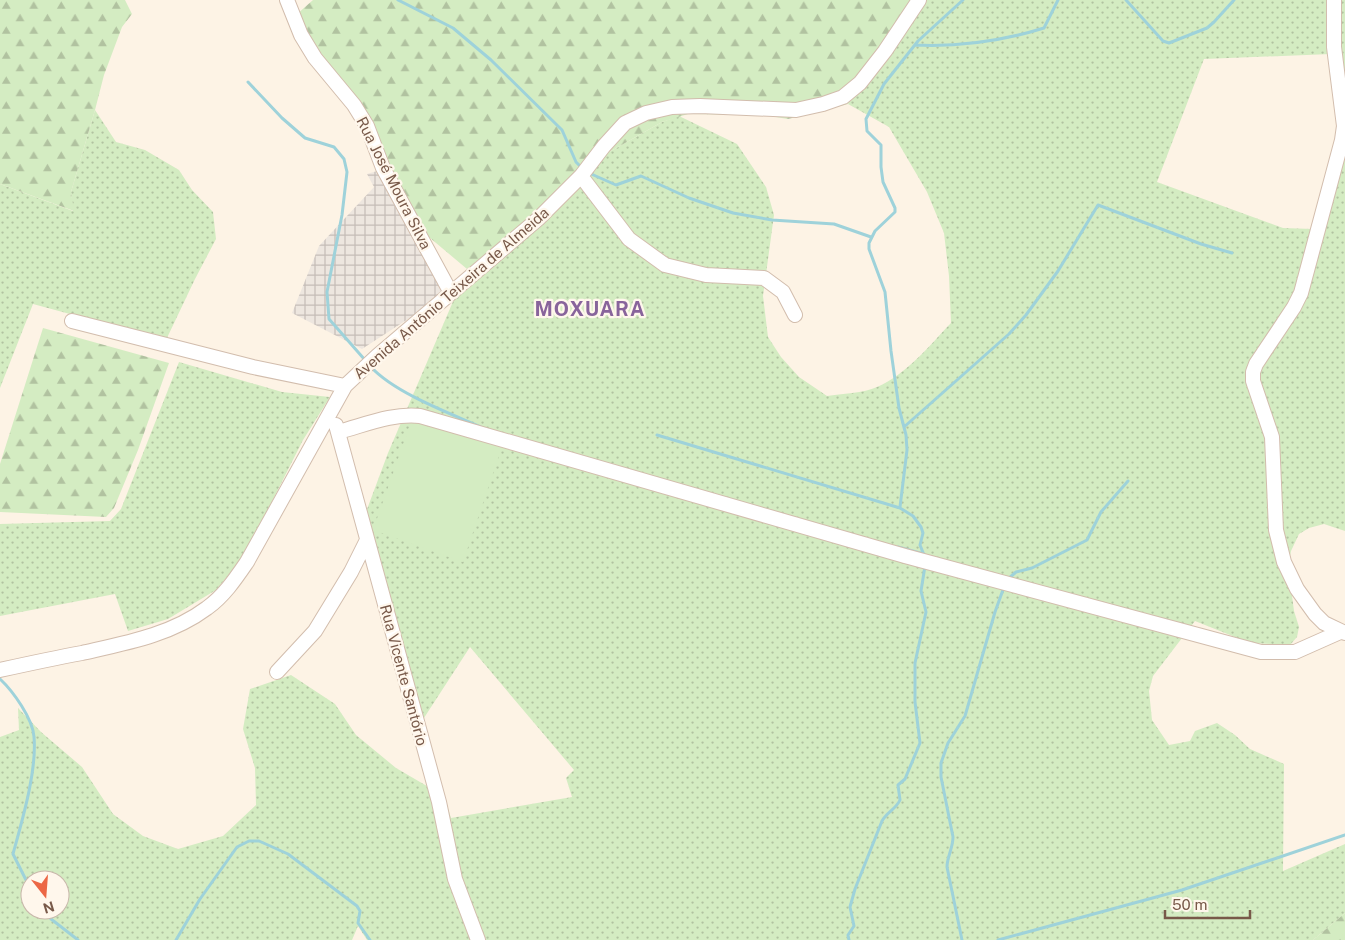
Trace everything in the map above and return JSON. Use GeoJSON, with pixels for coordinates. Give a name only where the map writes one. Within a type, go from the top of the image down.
{"type":"FeatureCollection","features":[{"type":"Feature","properties":{"kind":"street","name":"Rua José Moura Silva"},"geometry":{"type":"LineString","coordinates":[[287,0],[305,42],[354,105],[367,126],[383,168],[451,293]]}},
{"type":"Feature","properties":{"kind":"street","name":"Avenida Antônio Teixeira de Almeida"},"geometry":{"type":"LineString","coordinates":[[0,670],[152,636],[177,625],[207,608],[231,586],[247,562],[345,386],[377,356],[538,219],[582,176],[604,146],[625,123],[646,113],[672,107],[700,106],[796,110],[823,104],[843,96],[860,82],[885,51],[919,0]]}},
{"type":"Feature","properties":{"kind":"street"},"geometry":{"type":"LineString","coordinates":[[1334,0],[1334,47],[1344,126],[1341,147],[1301,293],[1294,308],[1256,364],[1252,381],[1272,437],[1276,530],[1284,562],[1297,589],[1315,614],[1324,623],[1343,632]]}},
{"type":"Feature","properties":{"kind":"street"},"geometry":{"type":"LineString","coordinates":[[582,176],[629,239],[665,266],[706,275],[764,278],[783,292],[795,314]]}},
{"type":"Feature","properties":{"kind":"street"},"geometry":{"type":"LineString","coordinates":[[72,321],[253,367],[345,386]]}},
{"type":"Feature","properties":{"kind":"street","name":"Rua Vicente Santório"},"geometry":{"type":"LineString","coordinates":[[332,410],[439,802],[455,879],[478,940]]}},
{"type":"Feature","properties":{"kind":"street"},"geometry":{"type":"LineString","coordinates":[[338,432],[395,417],[420,416],[895,553],[1261,652],[1295,652],[1343,632]]}},
{"type":"Feature","properties":{"kind":"street"},"geometry":{"type":"LineString","coordinates":[[277,672],[316,630],[368,540]]}},
{"type":"Feature","properties":{"kind":"shaded area"},"geometry":{"type":"Polygon","coordinates":[[[377,171],[445,295],[362,349],[292,313],[319,246],[374,187],[367,174],[377,171]]]}},
{"type":"Feature","properties":{"kind":"green space"},"geometry":{"type":"Polygon","coordinates":[[[0,0],[125,0],[132,14],[122,27],[104,75],[71,192],[74,211],[0,184],[0,0]]]}},
{"type":"Feature","properties":{"kind":"green space"},"geometry":{"type":"Polygon","coordinates":[[[313,0],[910,0],[848,104],[788,119],[763,115],[688,114],[662,122],[604,155],[507,238],[467,269],[417,227],[296,15],[313,0]]]}},
{"type":"Feature","properties":{"kind":"green space"},"geometry":{"type":"Polygon","coordinates":[[[910,0],[1345,0],[1345,531],[1324,524],[1309,528],[1299,534],[1291,551],[1288,565],[1294,611],[1299,627],[1297,637],[1290,645],[1250,643],[1195,621],[1153,676],[1149,691],[1152,720],[1169,745],[1190,741],[1195,731],[1217,723],[1235,735],[1250,749],[1284,764],[1283,871],[1345,844],[1345,913],[1313,940],[367,940],[358,926],[352,940],[0,940],[0,737],[19,730],[18,708],[41,732],[82,767],[113,814],[143,836],[178,849],[223,836],[256,805],[255,768],[243,729],[250,689],[291,675],[335,704],[356,735],[396,768],[444,796],[451,818],[572,797],[566,778],[574,770],[470,647],[422,721],[366,512],[388,453],[467,269],[507,238],[604,155],[662,122],[679,116],[737,144],[766,187],[774,215],[763,296],[768,337],[781,357],[799,377],[827,396],[872,389],[898,375],[908,367],[951,323],[949,276],[944,233],[927,192],[889,127],[848,104],[910,0]],[[1331,54],[1204,59],[1157,182],[1283,228],[1313,229],[1338,130],[1331,54]]]}},
{"type":"Feature","properties":{"kind":"green space"},"geometry":{"type":"Polygon","coordinates":[[[95,110],[116,142],[145,150],[179,170],[192,190],[213,212],[216,239],[166,340],[33,304],[0,388],[0,184],[73,211],[71,192],[95,110]]]}},
{"type":"Feature","properties":{"kind":"green space"},"geometry":{"type":"Polygon","coordinates":[[[43,328],[169,363],[138,450],[114,508],[106,517],[0,512],[0,464],[43,328]]]}},
{"type":"Feature","properties":{"kind":"green space"},"geometry":{"type":"Polygon","coordinates":[[[179,362],[282,392],[330,397],[303,440],[245,555],[216,590],[168,619],[128,631],[115,594],[0,616],[0,524],[110,521],[121,509],[179,362]]]}},
{"type":"Feature","properties":{"kind":"green space"},"geometry":{"type":"Polygon","coordinates":[[[411,422],[502,447],[463,562],[373,530],[411,422]]]}},
{"type":"Feature","properties":{"kind":"green space"},"geometry":{"type":"Polygon","coordinates":[[[1345,913],[1345,940],[1313,940],[1345,913]]]}},
{"type":"Feature","properties":{"kind":"waterway"},"geometry":{"type":"LineString","coordinates":[[398,0],[453,28],[491,60],[562,130],[576,162],[582,168]]}},
{"type":"Feature","properties":{"kind":"waterway"},"geometry":{"type":"LineString","coordinates":[[900,507],[907,450],[906,435],[899,408],[885,292],[869,249],[869,243],[875,231],[895,212],[895,208],[883,182],[881,145],[867,131],[866,119],[884,84],[918,41],[963,0]]}},
{"type":"Feature","properties":{"kind":"waterway"},"geometry":{"type":"LineString","coordinates":[[915,45],[980,42],[1044,28],[1058,0]]}},
{"type":"Feature","properties":{"kind":"waterway"},"geometry":{"type":"LineString","coordinates":[[1126,0],[1163,41],[1169,43],[1207,28],[1234,0]]}},
{"type":"Feature","properties":{"kind":"waterway"},"geometry":{"type":"LineString","coordinates":[[248,82],[282,118],[305,138],[334,147],[344,159],[347,172],[342,215],[327,292],[329,319],[365,360]]}},
{"type":"Feature","properties":{"kind":"waterway"},"geometry":{"type":"LineString","coordinates":[[589,173],[616,185],[641,176],[689,198],[733,213],[772,220],[834,224],[871,237]]}},
{"type":"Feature","properties":{"kind":"waterway"},"geometry":{"type":"LineString","coordinates":[[904,427],[1009,334],[1026,315],[1058,271],[1098,205],[1201,244],[1232,253]]}},
{"type":"Feature","properties":{"kind":"waterway"},"geometry":{"type":"LineString","coordinates":[[371,367],[408,394],[481,427]]}},
{"type":"Feature","properties":{"kind":"waterway"},"geometry":{"type":"LineString","coordinates":[[657,435],[900,508],[913,516],[921,527],[923,533],[920,545],[924,555]]}},
{"type":"Feature","properties":{"kind":"waterway"},"geometry":{"type":"LineString","coordinates":[[1008,579],[1016,572],[1032,568],[1087,540],[1101,512],[1128,481]]}},
{"type":"Feature","properties":{"kind":"waterway"},"geometry":{"type":"LineString","coordinates":[[898,547],[924,554]]}},
{"type":"Feature","properties":{"kind":"waterway"},"geometry":{"type":"LineString","coordinates":[[849,940],[848,935],[854,926],[850,907],[855,889],[882,821],[900,800],[898,785],[905,779],[920,743],[915,702],[915,663],[926,612],[921,591],[925,566]]}},
{"type":"Feature","properties":{"kind":"waterway"},"geometry":{"type":"LineString","coordinates":[[962,940],[947,867],[953,837],[941,777],[941,763],[948,743],[965,716],[1004,587]]}},
{"type":"Feature","properties":{"kind":"waterway"},"geometry":{"type":"LineString","coordinates":[[0,679],[22,706],[30,722],[34,737],[31,780],[13,854],[21,870]]}},
{"type":"Feature","properties":{"kind":"waterway"},"geometry":{"type":"LineString","coordinates":[[998,940],[1182,890],[1345,835]]}},
{"type":"Feature","properties":{"kind":"waterway"},"geometry":{"type":"LineString","coordinates":[[176,940],[200,899],[237,847],[249,841],[259,841],[288,854],[357,906],[360,911],[358,923],[370,940]]}},
{"type":"Feature","properties":{"kind":"waterway"},"geometry":{"type":"LineString","coordinates":[[52,920],[78,940]]}},
{"type":"Feature","properties":{"kind":"district","name":"MOXUARA"},"geometry":{"type":"Point","coordinates":[590,309]}}]}
